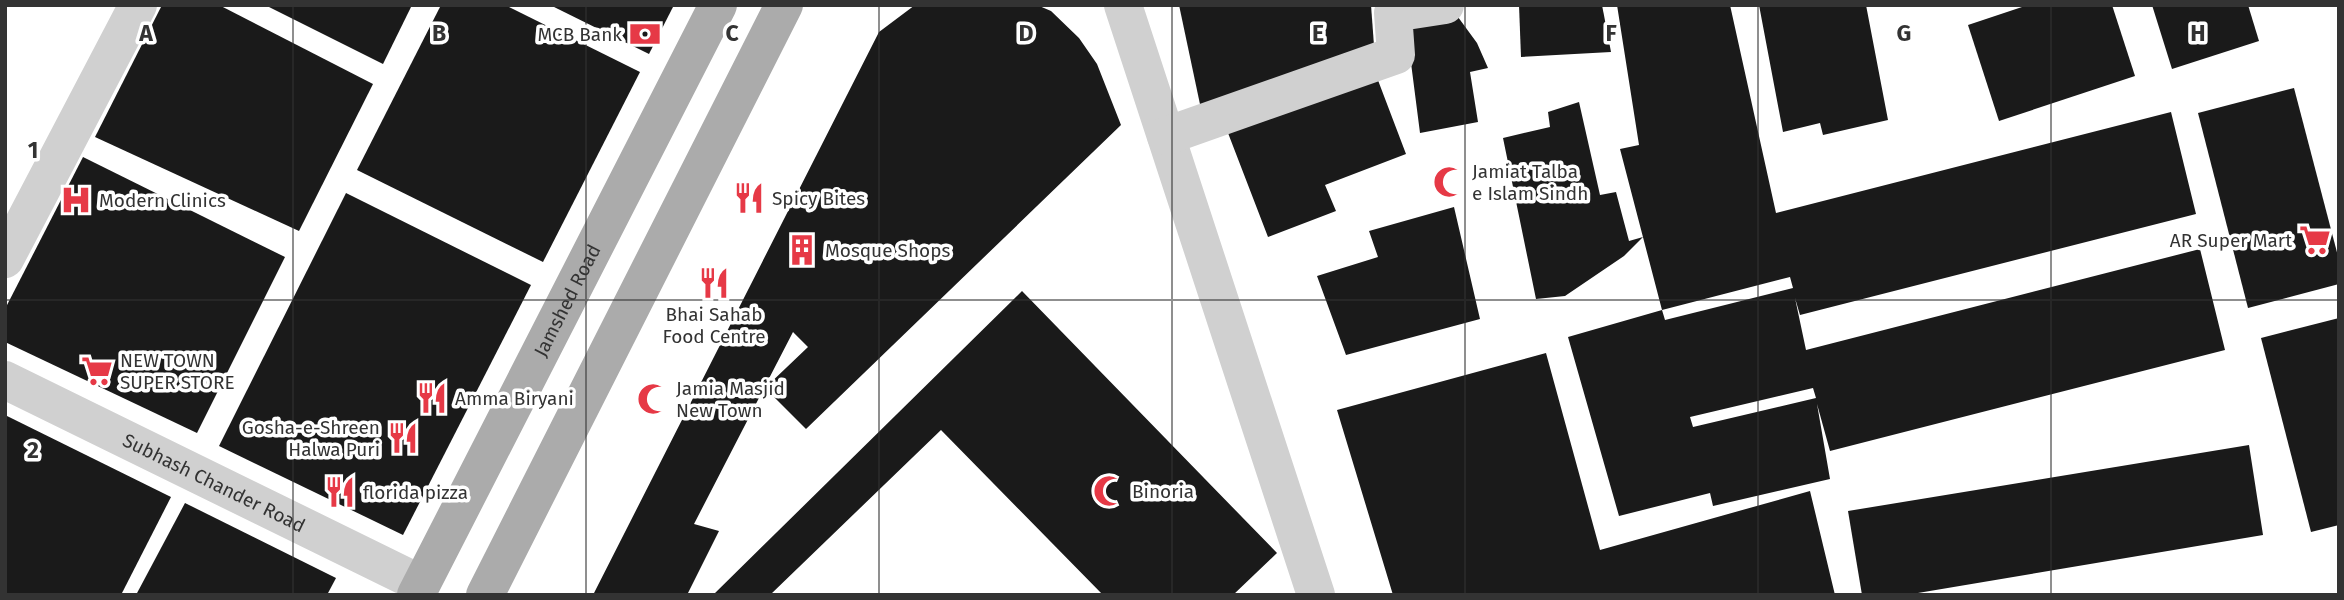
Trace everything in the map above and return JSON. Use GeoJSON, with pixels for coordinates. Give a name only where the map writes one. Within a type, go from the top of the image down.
{"type":"FeatureCollection","features":[{"type":"Feature","properties":{"kind":"main road","name":"Jamshed Road"},"geometry":{"type":"LineString","coordinates":[[418,590],[718,5]]}},
{"type":"Feature","properties":{"kind":"main road"},"geometry":{"type":"LineString","coordinates":[[485,595],[784,5]]}},
{"type":"Feature","properties":{"kind":"street"},"geometry":{"type":"LineString","coordinates":[[5,259],[138,5]]}},
{"type":"Feature","properties":{"kind":"street"},"geometry":{"type":"LineString","coordinates":[[1166,136],[1396,55],[1393,13],[1445,5]]}},
{"type":"Feature","properties":{"kind":"street"},"geometry":{"type":"LineString","coordinates":[[1123,10],[1316,595]]}},
{"type":"Feature","properties":{"kind":"street","name":"Subhash Chander Road"},"geometry":{"type":"LineString","coordinates":[[5,380],[418,590]]}},
{"type":"Feature","properties":{"kind":"building"},"geometry":{"type":"Polygon","coordinates":[[[162,5],[219,5],[373,84],[299,231],[95,137],[162,5]]]}},
{"type":"Feature","properties":{"kind":"building"},"geometry":{"type":"Polygon","coordinates":[[[265,5],[412,5],[383,64],[265,5]]]}},
{"type":"Feature","properties":{"kind":"building"},"geometry":{"type":"Polygon","coordinates":[[[441,5],[505,5],[640,72],[543,262],[357,170],[441,5]]]}},
{"type":"Feature","properties":{"kind":"building"},"geometry":{"type":"Polygon","coordinates":[[[550,5],[674,5],[649,54],[550,5]]]}},
{"type":"Feature","properties":{"kind":"building"},"geometry":{"type":"Polygon","coordinates":[[[915,5],[1037,5],[1051,11],[1079,38],[1097,64],[1121,125],[806,429],[765,388],[808,347],[793,332],[694,524],[719,531],[687,595],[593,595],[879,32],[915,5]]]}},
{"type":"Feature","properties":{"kind":"building"},"geometry":{"type":"Polygon","coordinates":[[[1179,5],[1371,5],[1375,59],[1201,109],[1179,5]]]}},
{"type":"Feature","properties":{"kind":"building"},"geometry":{"type":"Polygon","coordinates":[[[1519,5],[1602,5],[1611,52],[1521,57],[1519,5]]]}},
{"type":"Feature","properties":{"kind":"building"},"geometry":{"type":"Polygon","coordinates":[[[1617,5],[1730,5],[1776,213],[2171,112],[2196,214],[1800,315],[1795,298],[1806,350],[2200,249],[2225,350],[1830,451],[1817,404],[1830,479],[1713,506],[1710,493],[1619,516],[1568,337],[1662,310],[1620,149],[1639,145],[1617,5]],[[1790,277],[1662,310],[1665,320],[1793,288],[1790,277]],[[1813,388],[1690,417],[1693,427],[1816,398],[1813,388]]]}},
{"type":"Feature","properties":{"kind":"building"},"geometry":{"type":"Polygon","coordinates":[[[1759,5],[1866,5],[1888,120],[1823,135],[1820,123],[1783,132],[1759,5]]]}},
{"type":"Feature","properties":{"kind":"building"},"geometry":{"type":"Polygon","coordinates":[[[2028,5],[2112,5],[2135,76],[1999,121],[1968,25],[2028,5]]]}},
{"type":"Feature","properties":{"kind":"building"},"geometry":{"type":"Polygon","coordinates":[[[2152,5],[2248,5],[2259,41],[2172,69],[2152,5]]]}},
{"type":"Feature","properties":{"kind":"building"},"geometry":{"type":"Polygon","coordinates":[[[1458,17],[1477,43],[1488,68],[1470,72],[1478,122],[1420,133],[1406,24],[1458,17]]]}},
{"type":"Feature","properties":{"kind":"building"},"geometry":{"type":"Polygon","coordinates":[[[1376,75],[1406,154],[1325,185],[1336,211],[1268,237],[1228,133],[1376,75]]]}},
{"type":"Feature","properties":{"kind":"building"},"geometry":{"type":"Polygon","coordinates":[[[2294,88],[2339,260],[2339,284],[2248,308],[2198,113],[2294,88]]]}},
{"type":"Feature","properties":{"kind":"building"},"geometry":{"type":"Polygon","coordinates":[[[1579,102],[1600,195],[1616,192],[1629,241],[1643,237],[1624,256],[1565,296],[1536,299],[1503,138],[1550,127],[1548,112],[1579,102]]]}},
{"type":"Feature","properties":{"kind":"building"},"geometry":{"type":"Polygon","coordinates":[[[83,157],[285,257],[197,433],[5,342],[5,309],[83,157]]]}},
{"type":"Feature","properties":{"kind":"building"},"geometry":{"type":"Polygon","coordinates":[[[346,193],[531,285],[403,535],[219,446],[346,193]]]}},
{"type":"Feature","properties":{"kind":"building"},"geometry":{"type":"Polygon","coordinates":[[[1454,207],[1480,319],[1346,355],[1317,276],[1378,257],[1369,231],[1454,207]]]}},
{"type":"Feature","properties":{"kind":"building","name":"Binoria"},"geometry":{"type":"Polygon","coordinates":[[[1022,291],[1277,553],[1233,595],[1103,595],[941,430],[770,595],[713,595],[1022,291]]]}},
{"type":"Feature","properties":{"kind":"building"},"geometry":{"type":"Polygon","coordinates":[[[2339,318],[2339,525],[2311,532],[2261,338],[2339,318]]]}},
{"type":"Feature","properties":{"kind":"building"},"geometry":{"type":"Polygon","coordinates":[[[1546,353],[1600,550],[1810,491],[1835,595],[1393,595],[1337,410],[1546,353]]]}},
{"type":"Feature","properties":{"kind":"building"},"geometry":{"type":"Polygon","coordinates":[[[5,415],[171,497],[121,595],[5,595],[5,415]]]}},
{"type":"Feature","properties":{"kind":"building"},"geometry":{"type":"Polygon","coordinates":[[[2249,445],[2263,535],[1906,595],[1862,595],[1848,511],[2249,445]]]}},
{"type":"Feature","properties":{"kind":"building"},"geometry":{"type":"Polygon","coordinates":[[[185,503],[336,578],[327,595],[136,595],[185,503]]]}},
{"type":"Feature","properties":{"kind":"place","name":"MCB Bank"},"geometry":{"type":"Point","coordinates":[645,34]}},
{"type":"Feature","properties":{"kind":"place","name":"Jamiat Talba e Islam Sindh"},"geometry":{"type":"Point","coordinates":[1449,182]}},
{"type":"Feature","properties":{"kind":"place","name":"Spicy Bites"},"geometry":{"type":"Point","coordinates":[749,198]}},
{"type":"Feature","properties":{"kind":"place","name":"Modern Clinics"},"geometry":{"type":"Point","coordinates":[76,200]}},
{"type":"Feature","properties":{"kind":"place","name":"AR Super Mart"},"geometry":{"type":"Point","coordinates":[2315,240]}},
{"type":"Feature","properties":{"kind":"place","name":"Mosque Shops"},"geometry":{"type":"Point","coordinates":[802,250]}},
{"type":"Feature","properties":{"kind":"place","name":"Bhai Sahab Food Centre"},"geometry":{"type":"Point","coordinates":[714,283]}},
{"type":"Feature","properties":{"kind":"place","name":"NEW TOWN SUPER STORE"},"geometry":{"type":"Point","coordinates":[97,371]}},
{"type":"Feature","properties":{"kind":"place","name":"Amma Biryani"},"geometry":{"type":"Point","coordinates":[432,398]}},
{"type":"Feature","properties":{"kind":"place","name":"Jamia Masjid New Town"},"geometry":{"type":"Point","coordinates":[653,399]}},
{"type":"Feature","properties":{"kind":"place","name":"Gosha-e-Shreen Halwa Puri"},"geometry":{"type":"Point","coordinates":[403,438]}},
{"type":"Feature","properties":{"kind":"place","name":"Binoria"},"geometry":{"type":"Point","coordinates":[1109,491]}},
{"type":"Feature","properties":{"kind":"place","name":"florida pizza"},"geometry":{"type":"Point","coordinates":[340,492]}}]}
